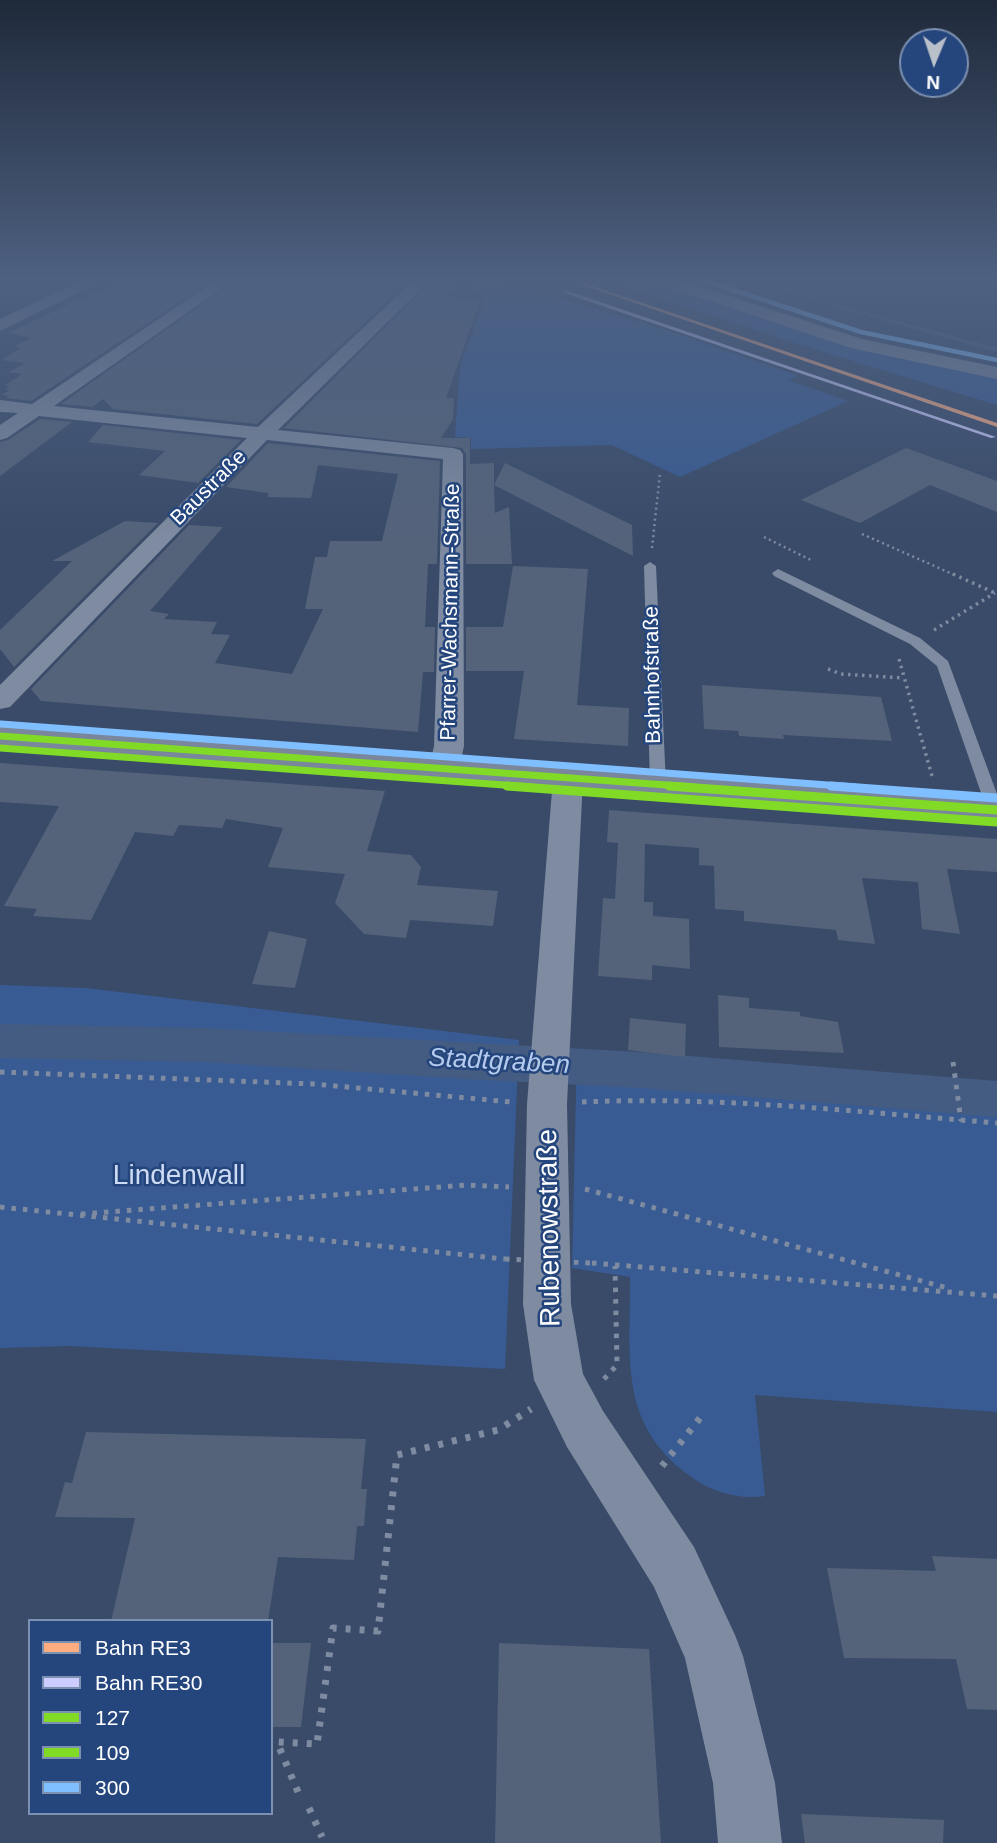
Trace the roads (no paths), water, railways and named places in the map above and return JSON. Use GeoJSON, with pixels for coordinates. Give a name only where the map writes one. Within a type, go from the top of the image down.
{"type":"FeatureCollection","features":[{"type":"Feature","properties":{"kind":"main road"},"geometry":{"type":"LineString","coordinates":[[963,366],[997,373]]}},
{"type":"Feature","properties":{"kind":"main road"},"geometry":{"type":"LineString","coordinates":[[0,736],[996,810]]}},
{"type":"Feature","properties":{"kind":"street"},"geometry":{"type":"LineString","coordinates":[[0,434],[100,366]]}},
{"type":"Feature","properties":{"kind":"street","name":"Baustraße"},"geometry":{"type":"LineString","coordinates":[[0,701],[263,433],[333,366]]}},
{"type":"Feature","properties":{"kind":"street"},"geometry":{"type":"LineString","coordinates":[[0,406],[263,433]]}},
{"type":"Feature","properties":{"kind":"street","name":"Pfarrer-Wachsmann-Straße"},"geometry":{"type":"LineString","coordinates":[[263,433],[453,454],[449,746],[444,769]]}},
{"type":"Feature","properties":{"kind":"street","name":"Rubenowstraße"},"geometry":{"type":"LineString","coordinates":[[568,778],[547,1100],[547,1304],[559,1380],[585,1429],[674,1567],[714,1656],[744,1783],[750,1843]]}},
{"type":"Feature","properties":{"kind":"lane","name":"Bahnhofstraße"},"geometry":{"type":"LineString","coordinates":[[650,566],[657,785]]}},
{"type":"Feature","properties":{"kind":"lane"},"geometry":{"type":"LineString","coordinates":[[778,573],[915,641],[943,664],[996,810]]}},
{"type":"Feature","properties":{"kind":"waterway","name":"Stadtgraben"},"geometry":{"type":"LineString","coordinates":[[0,1041],[205,1045],[464,1062],[640,1070],[997,1099]]}},
{"type":"Feature","properties":{"kind":"rail line","name":"RE30"},"geometry":{"type":"LineString","coordinates":[[784,366],[993,437]]}},
{"type":"Feature","properties":{"kind":"rail line","name":"RE3"},"geometry":{"type":"LineString","coordinates":[[823,366],[997,425]]}},
{"type":"Feature","properties":{"kind":"park label","name":"Lindenwall"},"geometry":{"type":"Point","coordinates":[179,1176]}}]}
